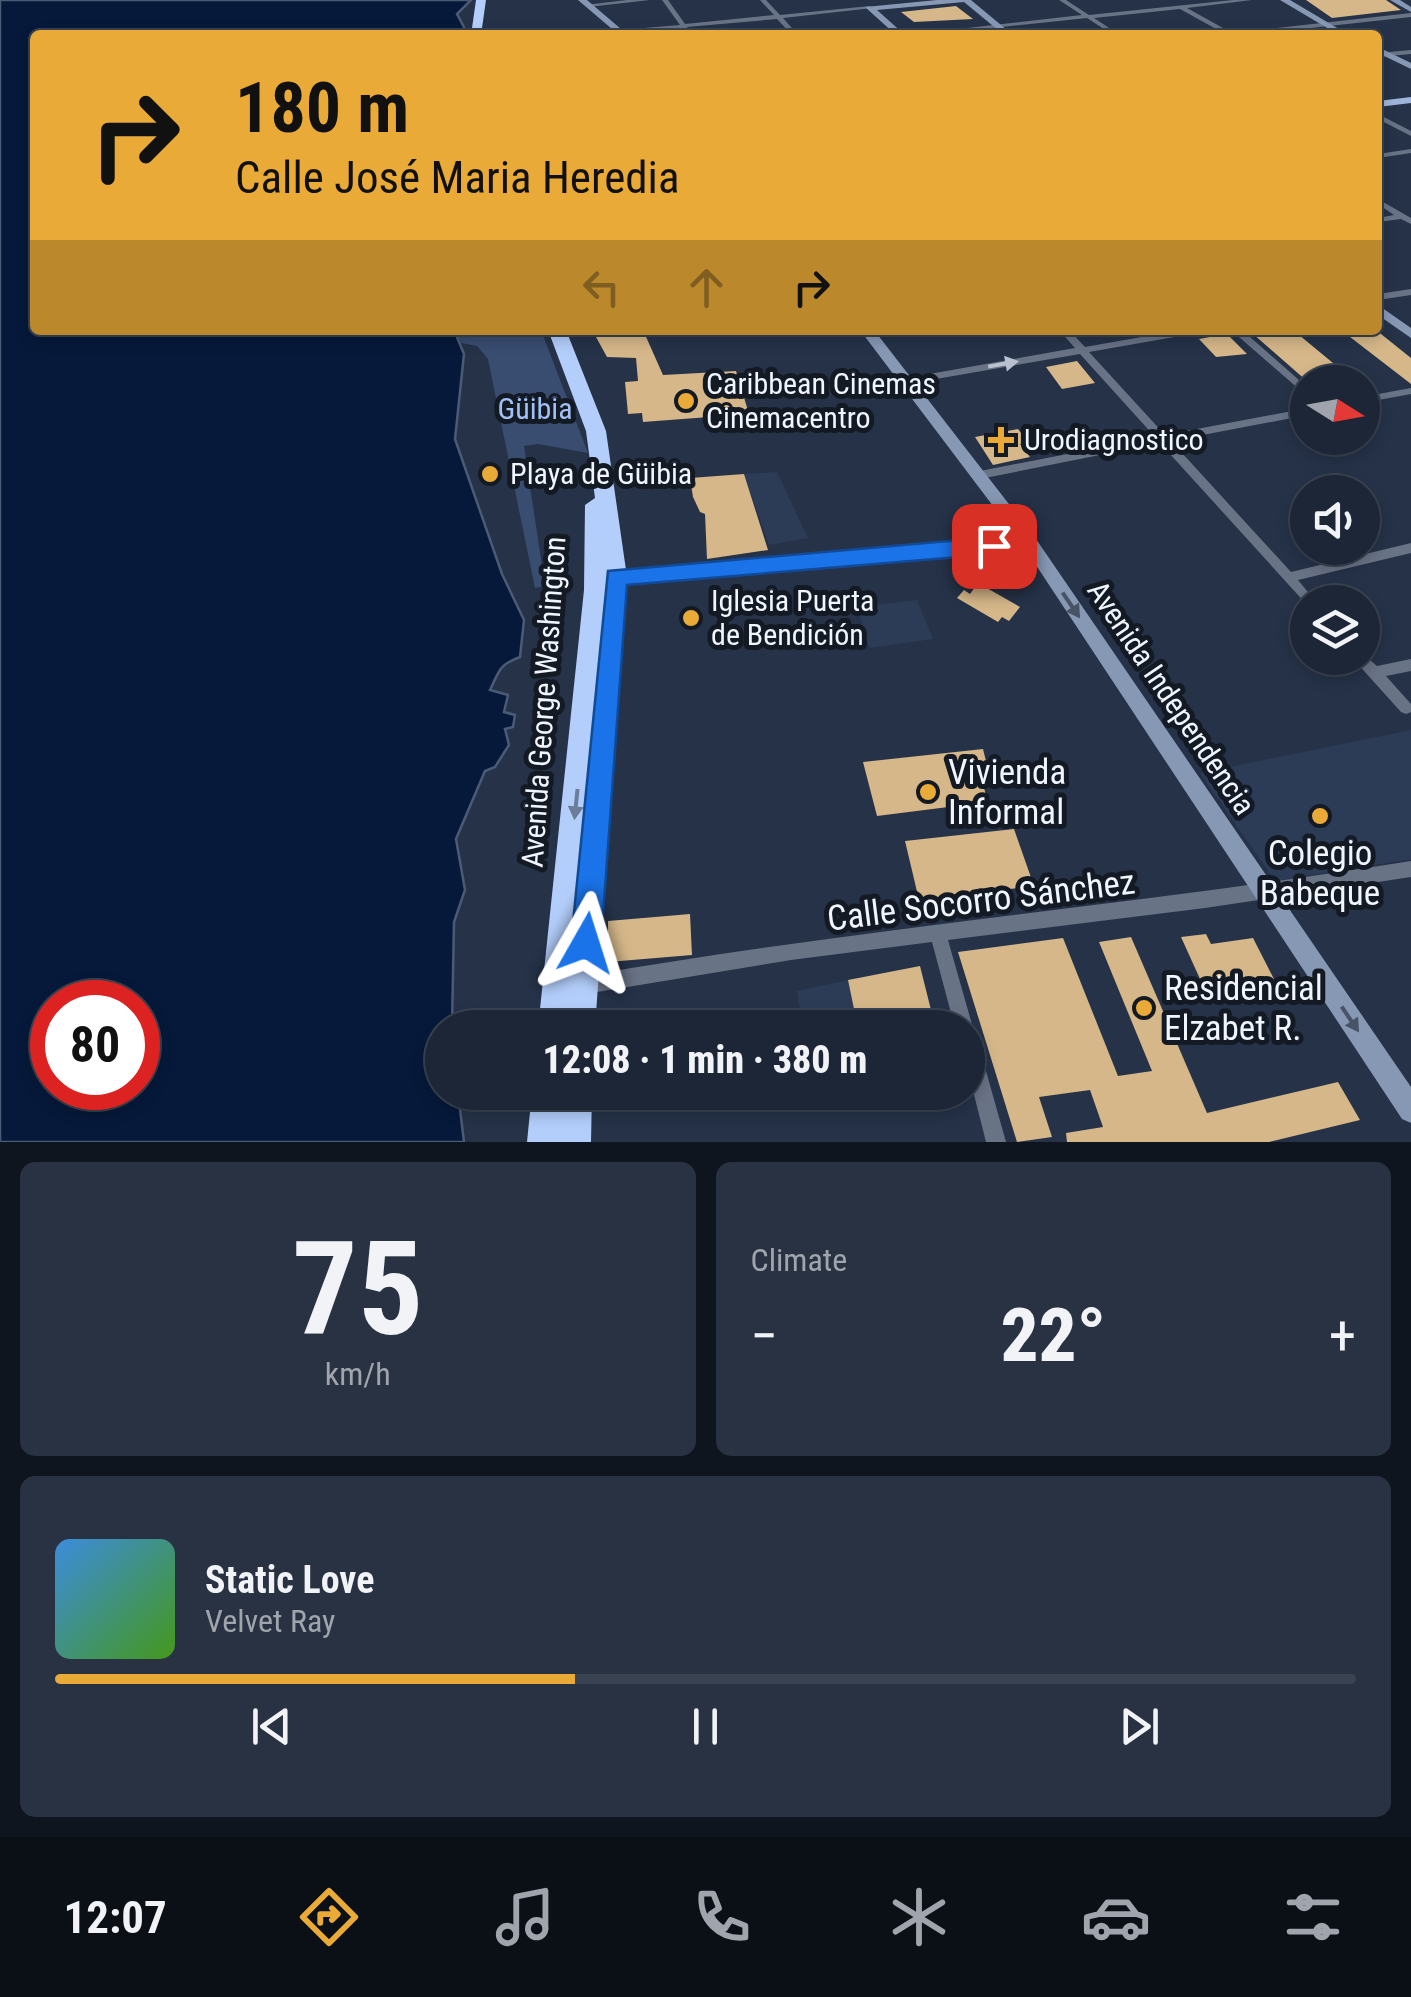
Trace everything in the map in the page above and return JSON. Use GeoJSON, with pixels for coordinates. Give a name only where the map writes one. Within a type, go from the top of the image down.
{"type":"FeatureCollection","features":[{"type":"Feature","properties":{"kind":"highway"},"geometry":{"type":"LineString","coordinates":[[480,30],[483,0]]}},
{"type":"Feature","properties":{"kind":"highway","name":"Avenida George Washington"},"geometry":{"type":"LineString","coordinates":[[548,335],[581,419],[591,461],[606,578]]}},
{"type":"Feature","properties":{"kind":"highway","name":"Avenida George Washington"},"geometry":{"type":"LineString","coordinates":[[559,335],[596,431],[606,578],[570,986],[561,1010]]}},
{"type":"Feature","properties":{"kind":"highway","name":"Avenida George Washington"},"geometry":{"type":"LineString","coordinates":[[570,986],[575,1010]]}},
{"type":"Feature","properties":{"kind":"highway"},"geometry":{"type":"LineString","coordinates":[[546,1142],[548,1110]]}},
{"type":"Feature","properties":{"kind":"highway"},"geometry":{"type":"LineString","coordinates":[[573,1142],[574,1110]]}},
{"type":"Feature","properties":{"kind":"main road"},"geometry":{"type":"LineString","coordinates":[[865,4],[923,0]]}},
{"type":"Feature","properties":{"kind":"main road"},"geometry":{"type":"LineString","coordinates":[[865,4],[965,0],[1001,30]]}},
{"type":"Feature","properties":{"kind":"main road"},"geometry":{"type":"LineString","coordinates":[[1284,0],[1335,30]]}},
{"type":"Feature","properties":{"kind":"main road"},"geometry":{"type":"LineString","coordinates":[[1394,0],[1411,13]]}},
{"type":"Feature","properties":{"kind":"main road"},"geometry":{"type":"LineString","coordinates":[[585,3],[617,30]]}},
{"type":"Feature","properties":{"kind":"main road"},"geometry":{"type":"LineString","coordinates":[[865,4],[898,30]]}},
{"type":"Feature","properties":{"kind":"main road"},"geometry":{"type":"LineString","coordinates":[[1382,54],[1411,66]]}},
{"type":"Feature","properties":{"kind":"main road"},"geometry":{"type":"LineString","coordinates":[[1382,102],[1411,98]]}},
{"type":"Feature","properties":{"kind":"main road"},"geometry":{"type":"LineString","coordinates":[[1382,312],[1411,334]]}},
{"type":"Feature","properties":{"kind":"main road","name":"Avenida Independencia"},"geometry":{"type":"LineString","coordinates":[[871,335],[1030,543],[1411,1110]]}},
{"type":"Feature","properties":{"kind":"street"},"geometry":{"type":"LineString","coordinates":[[585,3],[646,0]]}},
{"type":"Feature","properties":{"kind":"street"},"geometry":{"type":"LineString","coordinates":[[665,0],[686,30]]}},
{"type":"Feature","properties":{"kind":"street"},"geometry":{"type":"LineString","coordinates":[[763,0],[791,30]]}},
{"type":"Feature","properties":{"kind":"street"},"geometry":{"type":"LineString","coordinates":[[1062,0],[1109,30]]}},
{"type":"Feature","properties":{"kind":"street"},"geometry":{"type":"LineString","coordinates":[[1168,0],[1222,30]]}},
{"type":"Feature","properties":{"kind":"street"},"geometry":{"type":"LineString","coordinates":[[955,30],[1250,0]]}},
{"type":"Feature","properties":{"kind":"street"},"geometry":{"type":"LineString","coordinates":[[652,30],[865,4]]}},
{"type":"Feature","properties":{"kind":"street"},"geometry":{"type":"LineString","coordinates":[[1278,30],[1411,13]]}},
{"type":"Feature","properties":{"kind":"street"},"geometry":{"type":"LineString","coordinates":[[1382,53],[1411,52]]}},
{"type":"Feature","properties":{"kind":"street"},"geometry":{"type":"LineString","coordinates":[[1382,118],[1411,134]]}},
{"type":"Feature","properties":{"kind":"street"},"geometry":{"type":"LineString","coordinates":[[1382,155],[1411,151]]}},
{"type":"Feature","properties":{"kind":"street"},"geometry":{"type":"LineString","coordinates":[[1382,203],[1408,218]]}},
{"type":"Feature","properties":{"kind":"street"},"geometry":{"type":"LineString","coordinates":[[1382,220],[1408,218]]}},
{"type":"Feature","properties":{"kind":"street"},"geometry":{"type":"LineString","coordinates":[[1382,296],[1411,292]]}},
{"type":"Feature","properties":{"kind":"street"},"geometry":{"type":"LineString","coordinates":[[1068,335],[1294,585]]}},
{"type":"Feature","properties":{"kind":"street"},"geometry":{"type":"LineString","coordinates":[[907,381],[1168,335]]}},
{"type":"Feature","properties":{"kind":"street"},"geometry":{"type":"LineString","coordinates":[[1242,335],[1290,378]]}},
{"type":"Feature","properties":{"kind":"street"},"geometry":{"type":"LineString","coordinates":[[1380,397],[1411,391]]}},
{"type":"Feature","properties":{"kind":"street"},"geometry":{"type":"LineString","coordinates":[[980,476],[1290,414]]}},
{"type":"Feature","properties":{"kind":"street"},"geometry":{"type":"LineString","coordinates":[[606,578],[1030,543]]}},
{"type":"Feature","properties":{"kind":"street"},"geometry":{"type":"LineString","coordinates":[[1288,578],[1411,548]]}},
{"type":"Feature","properties":{"kind":"street"},"geometry":{"type":"LineString","coordinates":[[1380,671],[1411,665]]}},
{"type":"Feature","properties":{"kind":"street"},"geometry":{"type":"LineString","coordinates":[[1377,675],[1406,708]]}},
{"type":"Feature","properties":{"kind":"street","name":"Calle Socorro Sánchez"},"geometry":{"type":"LineString","coordinates":[[570,986],[938,933],[1267,895],[1411,870]]}},
{"type":"Feature","properties":{"kind":"street"},"geometry":{"type":"LineString","coordinates":[[938,933],[959,1010]]}},
{"type":"Feature","properties":{"kind":"street"},"geometry":{"type":"LineString","coordinates":[[985,1102],[996,1142]]}},
{"type":"Feature","properties":{"kind":"shaded area"},"geometry":{"type":"Polygon","coordinates":[[[0,0],[471,0],[457,14],[462,30],[30,30],[30,335],[456,335],[464,354],[455,439],[502,574],[524,620],[520,657],[503,666],[490,690],[508,695],[504,712],[515,715],[513,727],[505,729],[509,745],[495,767],[485,771],[456,839],[465,890],[454,922],[452,1010],[425,1010],[425,1110],[460,1110],[464,1142],[0,1142],[0,0]]]}},
{"type":"Feature","properties":{"kind":"shaded area"},"geometry":{"type":"Polygon","coordinates":[[[777,472],[808,538],[769,545],[744,474],[777,472]]]}},
{"type":"Feature","properties":{"kind":"shaded area"},"geometry":{"type":"Polygon","coordinates":[[[917,600],[933,639],[869,648],[857,607],[917,600]]]}},
{"type":"Feature","properties":{"kind":"shaded area","name":"Colegio Babeque"},"geometry":{"type":"Polygon","coordinates":[[[1411,730],[1411,859],[1275,881],[1200,773],[1411,730]]]}},
{"type":"Feature","properties":{"kind":"shaded area"},"geometry":{"type":"Polygon","coordinates":[[[848,980],[854,1010],[800,1010],[797,991],[848,980]]]}},
{"type":"Feature","properties":{"kind":"green space","name":"Güibia"},"geometry":{"type":"Polygon","coordinates":[[[457,335],[543,335],[588,453],[538,444],[524,446],[545,586],[535,588],[488,359],[477,346],[461,343],[457,335]]]}},
{"type":"Feature","properties":{"kind":"building"},"geometry":{"type":"Polygon","coordinates":[[[1306,0],[1386,0],[1401,10],[1332,18],[1306,0]]]}},
{"type":"Feature","properties":{"kind":"building"},"geometry":{"type":"Polygon","coordinates":[[[956,6],[973,19],[914,22],[901,12],[956,6]]]}},
{"type":"Feature","properties":{"kind":"building","name":"Caribbean Cinemas Cinemacentro"},"geometry":{"type":"Polygon","coordinates":[[[645,335],[663,375],[736,371],[749,414],[643,422],[642,413],[628,414],[625,382],[638,381],[636,358],[607,357],[596,337],[645,335]]]}},
{"type":"Feature","properties":{"kind":"building"},"geometry":{"type":"Polygon","coordinates":[[[1227,335],[1247,354],[1216,357],[1199,339],[1227,335]]]}},
{"type":"Feature","properties":{"kind":"building"},"geometry":{"type":"Polygon","coordinates":[[[1254,335],[1299,335],[1335,365],[1290,366],[1254,335]]]}},
{"type":"Feature","properties":{"kind":"building"},"geometry":{"type":"Polygon","coordinates":[[[1347,335],[1382,335],[1411,358],[1411,384],[1347,335]]]}},
{"type":"Feature","properties":{"kind":"building"},"geometry":{"type":"Polygon","coordinates":[[[1077,361],[1095,383],[1062,389],[1046,367],[1077,361]]]}},
{"type":"Feature","properties":{"kind":"building"},"geometry":{"type":"Polygon","coordinates":[[[1018,429],[1028,442],[1020,444],[1030,457],[993,465],[975,437],[1018,429]]]}},
{"type":"Feature","properties":{"kind":"building"},"geometry":{"type":"Polygon","coordinates":[[[744,474],[768,550],[707,559],[705,514],[693,497],[690,478],[744,474]]]}},
{"type":"Feature","properties":{"kind":"building"},"geometry":{"type":"Polygon","coordinates":[[[978,583],[1020,607],[1009,621],[1002,617],[998,622],[957,598],[964,590],[970,594],[978,583]]]}},
{"type":"Feature","properties":{"kind":"building","name":"Vivienda Informal"},"geometry":{"type":"Polygon","coordinates":[[[983,749],[990,777],[982,781],[988,802],[877,816],[863,762],[983,749]]]}},
{"type":"Feature","properties":{"kind":"building","name":"Vivienda Informal"},"geometry":{"type":"Polygon","coordinates":[[[1014,829],[1034,886],[919,900],[905,841],[1014,829]]]}},
{"type":"Feature","properties":{"kind":"building"},"geometry":{"type":"Polygon","coordinates":[[[690,914],[692,955],[608,962],[608,921],[690,914]]]}},
{"type":"Feature","properties":{"kind":"building"},"geometry":{"type":"Polygon","coordinates":[[[1206,934],[1211,944],[1253,938],[1275,981],[1233,987],[1237,996],[1210,1001],[1181,937],[1206,934]]]}},
{"type":"Feature","properties":{"kind":"building"},"geometry":{"type":"Polygon","coordinates":[[[1131,937],[1207,1113],[1338,1082],[1360,1120],[1269,1142],[1067,1142],[1066,1133],[1103,1127],[1090,1090],[1039,1097],[1052,1137],[1017,1142],[985,1039],[985,1010],[976,1010],[958,952],[1063,938],[1118,1076],[1152,1071],[1099,942],[1131,937]]]}},
{"type":"Feature","properties":{"kind":"building"},"geometry":{"type":"Polygon","coordinates":[[[920,966],[931,1010],[854,1010],[848,980],[920,966]]]}},
{"type":"Feature","properties":{"kind":"place","name":"Caribbean Cinemas Cinemacentro"},"geometry":{"type":"Point","coordinates":[686,401]}},
{"type":"Feature","properties":{"kind":"place","name":"Urodiagnostico"},"geometry":{"type":"Point","coordinates":[1001,440]}},
{"type":"Feature","properties":{"kind":"place","name":"Playa de Güibia"},"geometry":{"type":"Point","coordinates":[490,474]}},
{"type":"Feature","properties":{"kind":"place","name":"Iglesia Puerta de Bendición"},"geometry":{"type":"Point","coordinates":[691,618]}},
{"type":"Feature","properties":{"kind":"place","name":"Vivienda Informal"},"geometry":{"type":"Point","coordinates":[928,792]}},
{"type":"Feature","properties":{"kind":"place","name":"Colegio Babeque"},"geometry":{"type":"Point","coordinates":[1320,816]}},
{"type":"Feature","properties":{"kind":"place","name":"Residencial Elzabet R."},"geometry":{"type":"Point","coordinates":[1144,1008]}},
{"type":"Feature","properties":{"kind":"route"},"geometry":{"type":"LineString","coordinates":[[586,943],[616,577],[994,546]]}}]}
